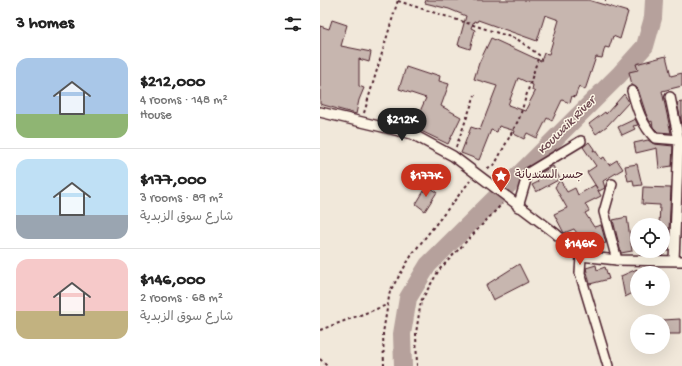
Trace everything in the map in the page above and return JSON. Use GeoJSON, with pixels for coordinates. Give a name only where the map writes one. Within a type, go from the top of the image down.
{"type":"FeatureCollection","features":[{"type":"Feature","properties":{"kind":"street"},"geometry":{"type":"LineString","coordinates":[[632,92],[639,117],[650,133],[655,138],[679,140]]}},
{"type":"Feature","properties":{"kind":"street"},"geometry":{"type":"LineString","coordinates":[[320,112],[412,134],[452,156],[518,207],[555,233],[581,256],[617,260],[678,260],[679,140],[670,97]]}},
{"type":"Feature","properties":{"kind":"street"},"geometry":{"type":"LineString","coordinates":[[518,207],[528,173],[581,141]]}},
{"type":"Feature","properties":{"kind":"street"},"geometry":{"type":"LineString","coordinates":[[612,184],[604,212],[617,260]]}},
{"type":"Feature","properties":{"kind":"street"},"geometry":{"type":"LineString","coordinates":[[581,256],[580,273],[608,366]]}},
{"type":"Feature","properties":{"kind":"path"},"geometry":{"type":"LineString","coordinates":[[362,122],[398,1],[517,39],[539,55],[516,126],[495,164],[478,176],[413,253],[390,291],[382,333],[384,366]]}},
{"type":"Feature","properties":{"kind":"path"},"geometry":{"type":"LineString","coordinates":[[452,156],[475,95]]}},
{"type":"Feature","properties":{"kind":"path"},"geometry":{"type":"LineString","coordinates":[[417,366],[416,332],[421,301],[439,270],[507,198]]}},
{"type":"Feature","properties":{"kind":"path"},"geometry":{"type":"LineString","coordinates":[[320,330],[387,305]]}},
{"type":"Feature","properties":{"kind":"path"},"geometry":{"type":"LineString","coordinates":[[320,359],[328,366]]}},
{"type":"Feature","properties":{"kind":"building"},"geometry":{"type":"Polygon","coordinates":[[[426,0],[588,0],[628,12],[620,39],[613,36],[609,48],[605,47],[602,58],[596,57],[585,90],[579,86],[575,97],[572,96],[570,103],[562,100],[552,121],[547,118],[537,138],[527,133],[524,139],[514,134],[515,131],[499,126],[497,132],[491,130],[479,160],[461,153],[471,127],[480,130],[497,86],[474,79],[479,63],[491,38],[541,61],[544,53],[549,54],[559,20],[545,15],[537,41],[478,20],[477,22],[474,21],[471,28],[475,30],[470,49],[458,45],[466,16],[449,9],[425,3],[426,0]],[[518,78],[508,105],[525,111],[535,92],[532,90],[533,85],[518,78]]]}},
{"type":"Feature","properties":{"kind":"building"},"geometry":{"type":"Polygon","coordinates":[[[332,20],[347,25],[341,46],[371,52],[369,62],[359,59],[359,86],[364,88],[359,100],[356,114],[320,104],[320,26],[329,29],[332,20]]]}},
{"type":"Feature","properties":{"kind":"building"},"geometry":{"type":"Polygon","coordinates":[[[666,56],[671,76],[682,73],[682,86],[662,91],[671,133],[658,132],[653,127],[652,121],[650,122],[646,114],[638,89],[632,85],[629,72],[638,70],[636,64],[666,56]]]}},
{"type":"Feature","properties":{"kind":"building"},"geometry":{"type":"Polygon","coordinates":[[[406,67],[430,75],[431,73],[440,76],[439,81],[449,84],[441,106],[461,117],[448,144],[413,127],[426,98],[399,89],[406,67]]]}},
{"type":"Feature","properties":{"kind":"building"},"geometry":{"type":"Polygon","coordinates":[[[624,94],[629,102],[607,126],[596,134],[589,124],[605,112],[606,114],[624,94]]]}},
{"type":"Feature","properties":{"kind":"building"},"geometry":{"type":"Polygon","coordinates":[[[682,102],[682,125],[677,103],[682,102]]]}},
{"type":"Feature","properties":{"kind":"building"},"geometry":{"type":"Polygon","coordinates":[[[635,119],[638,125],[633,126],[635,129],[622,135],[618,127],[635,119]]]}},
{"type":"Feature","properties":{"kind":"building"},"geometry":{"type":"Polygon","coordinates":[[[648,140],[654,144],[673,146],[672,166],[659,168],[657,148],[636,153],[634,143],[648,140]]]}},
{"type":"Feature","properties":{"kind":"building"},"geometry":{"type":"Polygon","coordinates":[[[589,142],[594,149],[593,151],[595,150],[601,159],[604,157],[609,165],[617,160],[623,169],[603,181],[605,188],[599,191],[587,172],[596,166],[583,147],[589,142]]]}},
{"type":"Feature","properties":{"kind":"building"},"geometry":{"type":"Polygon","coordinates":[[[637,164],[642,185],[634,186],[633,180],[628,181],[625,166],[637,164]]]}},
{"type":"Feature","properties":{"kind":"building"},"geometry":{"type":"Polygon","coordinates":[[[553,166],[560,179],[536,192],[532,185],[538,182],[535,176],[553,166]]]}},
{"type":"Feature","properties":{"kind":"building"},"geometry":{"type":"Polygon","coordinates":[[[560,180],[567,192],[575,188],[578,195],[595,185],[601,196],[585,204],[589,211],[585,213],[594,227],[601,225],[606,243],[599,245],[594,232],[581,239],[574,229],[564,233],[554,214],[567,208],[555,187],[560,180]]]}},
{"type":"Feature","properties":{"kind":"building"},"geometry":{"type":"Polygon","coordinates":[[[427,186],[437,192],[425,211],[416,204],[427,186]]]}},
{"type":"Feature","properties":{"kind":"building"},"geometry":{"type":"Polygon","coordinates":[[[643,187],[671,188],[670,218],[659,218],[660,205],[642,204],[643,187]]]}},
{"type":"Feature","properties":{"kind":"building"},"geometry":{"type":"Polygon","coordinates":[[[627,217],[630,237],[630,251],[621,253],[613,220],[627,217]]]}},
{"type":"Feature","properties":{"kind":"building"},"geometry":{"type":"Polygon","coordinates":[[[519,264],[528,282],[493,300],[486,285],[519,264]]]}},
{"type":"Feature","properties":{"kind":"building"},"geometry":{"type":"Polygon","coordinates":[[[596,265],[597,270],[605,267],[609,279],[590,284],[586,268],[596,265]]]}},
{"type":"Feature","properties":{"kind":"building"},"geometry":{"type":"Polygon","coordinates":[[[630,272],[630,294],[625,297],[621,276],[630,272]]]}},
{"type":"Feature","properties":{"kind":"building"},"geometry":{"type":"Polygon","coordinates":[[[680,319],[680,334],[670,334],[670,320],[680,319]]]}},
{"type":"Feature","properties":{"kind":"waterway","name":"Kouwaik River"},"geometry":{"type":"LineString","coordinates":[[403,366],[402,334],[408,298],[428,265],[619,75],[645,46],[653,18],[654,0]]}},
{"type":"Feature","properties":{"kind":"place","name":"جسر السنديانة"},"geometry":{"type":"Point","coordinates":[501,193]}}]}
